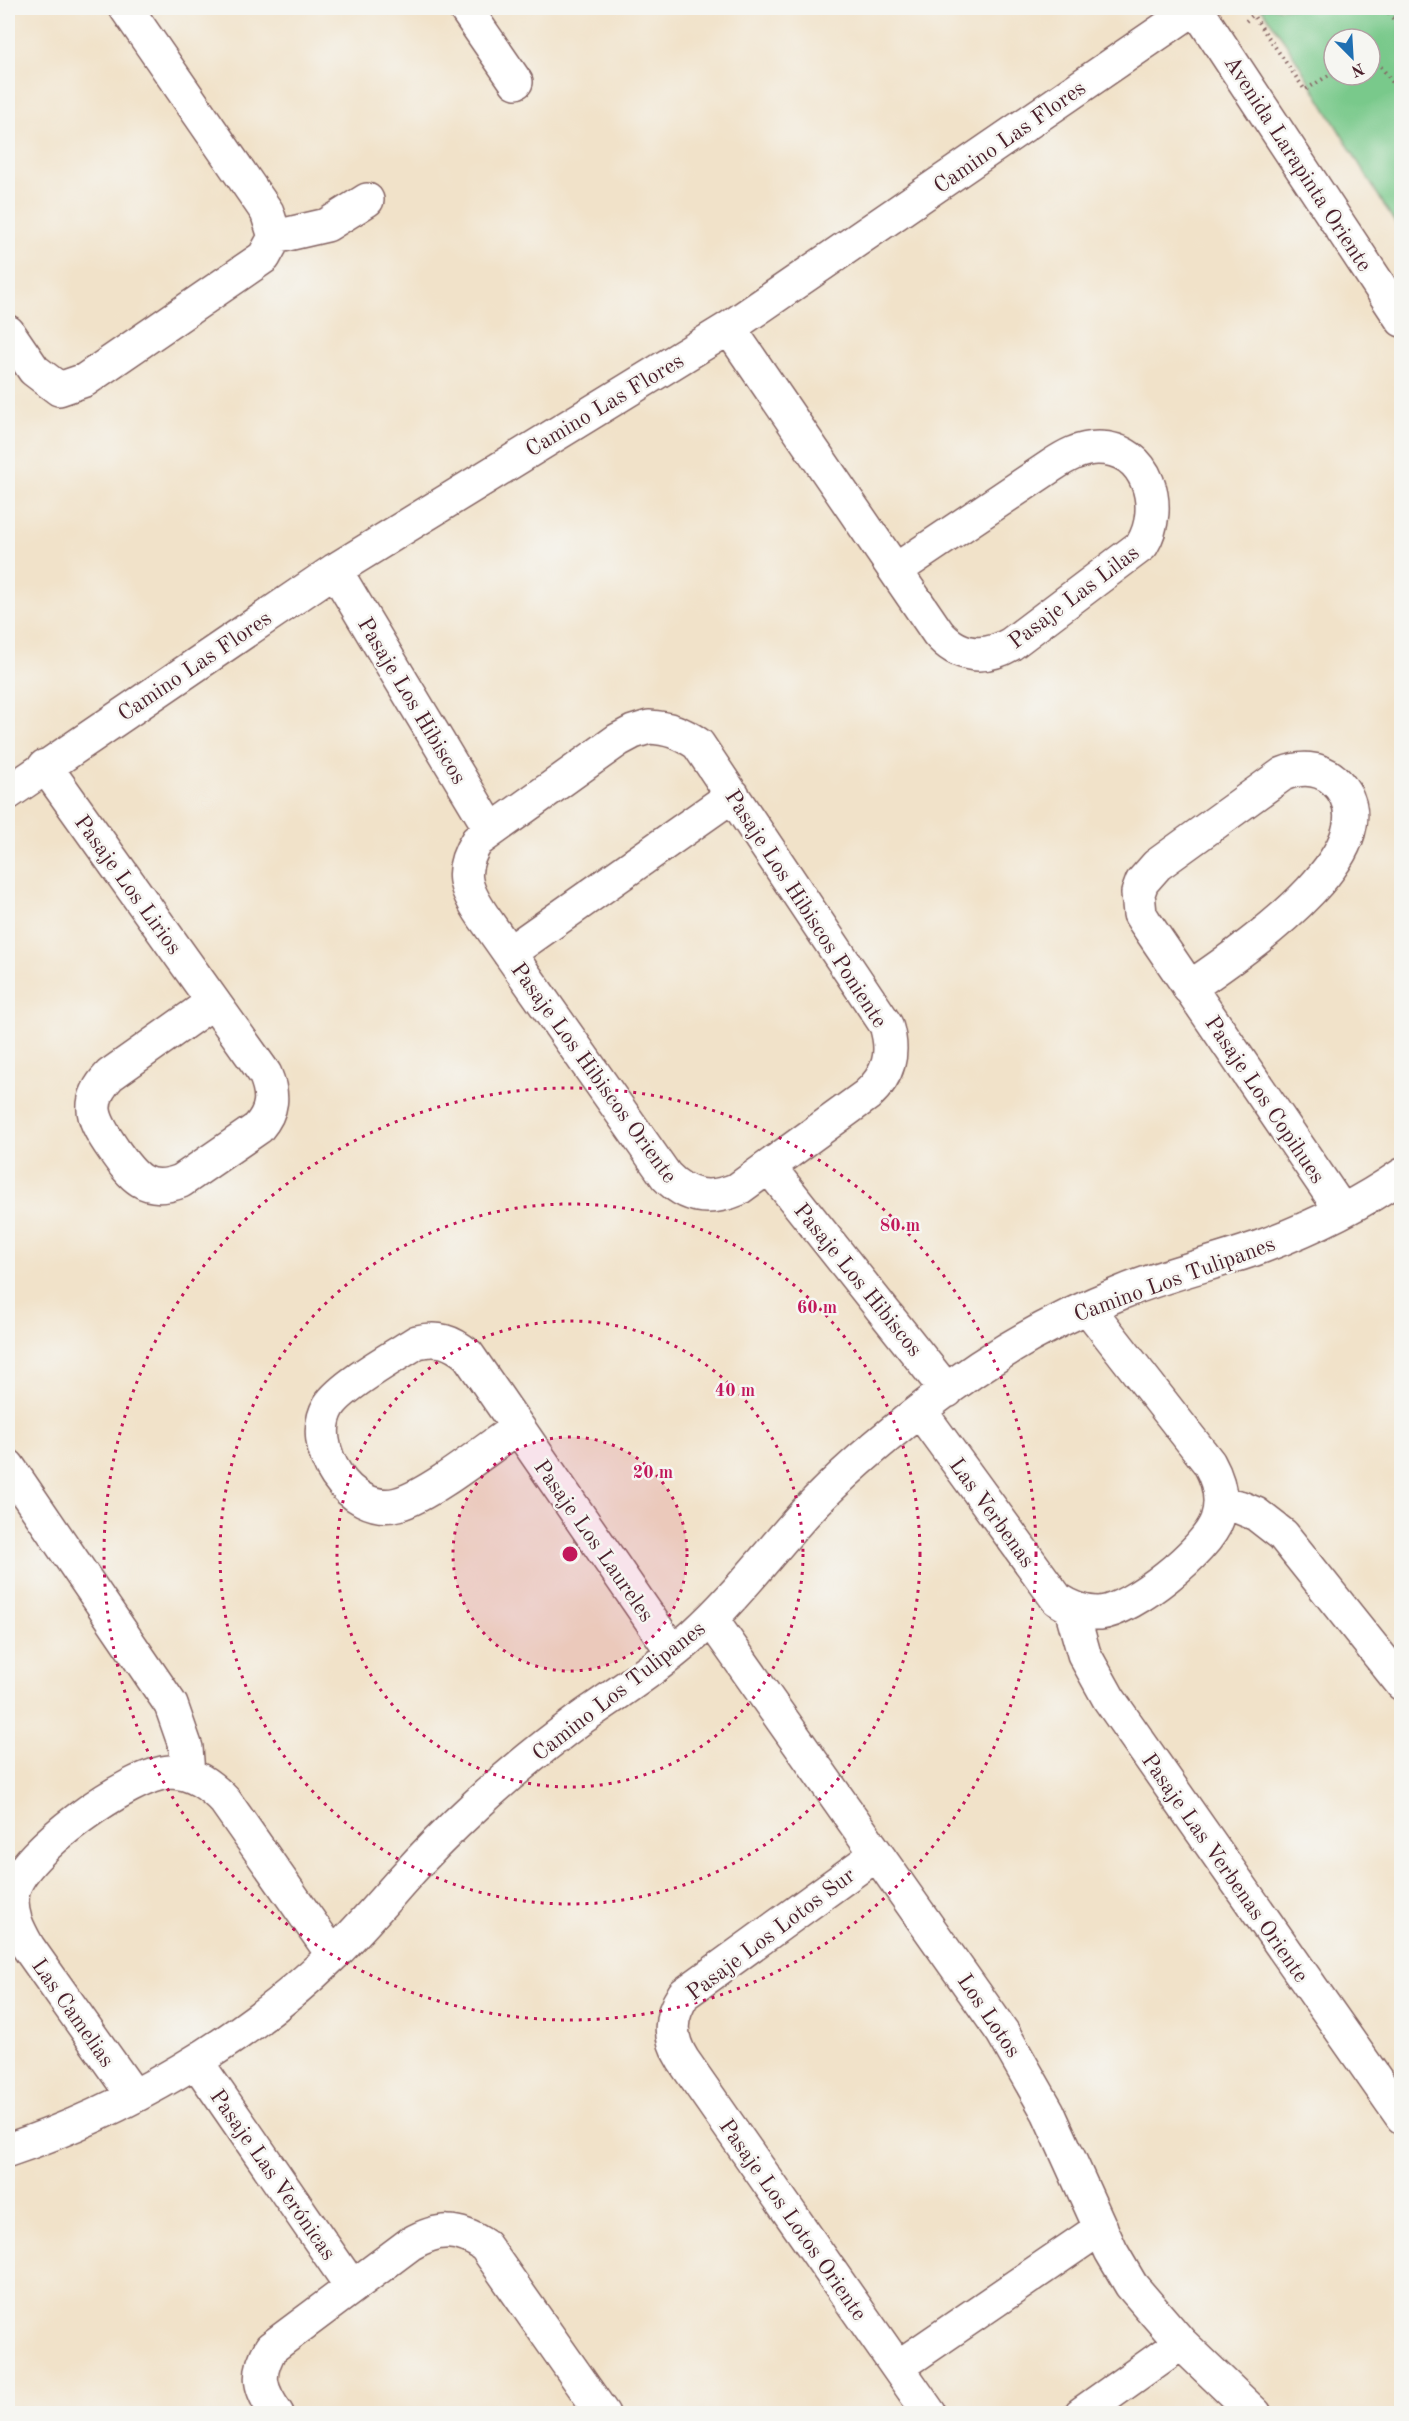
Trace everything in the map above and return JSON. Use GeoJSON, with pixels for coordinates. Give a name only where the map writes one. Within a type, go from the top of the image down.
{"type":"FeatureCollection","features":[{"type":"Feature","properties":{"kind":"street"},"geometry":{"type":"LineString","coordinates":[[8,332],[34,370],[59,389],[85,381],[264,257],[275,237],[267,212],[126,8]]}},
{"type":"Feature","properties":{"kind":"street"},"geometry":{"type":"LineString","coordinates":[[465,8],[516,82]]}},
{"type":"Feature","properties":{"kind":"street","name":"Avenida Larapinta Oriente"},"geometry":{"type":"LineString","coordinates":[[1195,8],[1401,320]]}},
{"type":"Feature","properties":{"kind":"street","name":"Camino Las Flores"},"geometry":{"type":"LineString","coordinates":[[8,793],[335,570],[729,328],[1195,8]]}},
{"type":"Feature","properties":{"kind":"street"},"geometry":{"type":"LineString","coordinates":[[275,237],[327,225],[367,200]]}},
{"type":"Feature","properties":{"kind":"street","name":"Pasaje Las Lilas"},"geometry":{"type":"LineString","coordinates":[[729,328],[945,642],[966,654],[982,655],[997,652],[1142,545],[1152,523],[1154,510],[1152,492],[1136,465],[1126,456],[1101,448],[1076,452],[1051,466],[896,570]]}},
{"type":"Feature","properties":{"kind":"street","name":"Pasaje Los Hibiscos"},"geometry":{"type":"LineString","coordinates":[[335,570],[491,830]]}},
{"type":"Feature","properties":{"kind":"street","name":"Pasaje Los Hibiscos Poniente"},"geometry":{"type":"LineString","coordinates":[[491,830],[618,740],[633,732],[649,728],[666,728],[683,734],[698,744],[886,1025],[891,1040],[891,1056],[878,1085],[770,1167]]}},
{"type":"Feature","properties":{"kind":"street","name":"Pasaje Los Lirios"},"geometry":{"type":"LineString","coordinates":[[45,766],[265,1074],[271,1088],[272,1104],[267,1118],[258,1128],[181,1181],[156,1186],[142,1182],[131,1174],[95,1121],[94,1099],[100,1085],[110,1075],[213,1002]]}},
{"type":"Feature","properties":{"kind":"street","name":"Pasaje Los Copihues"},"geometry":{"type":"LineString","coordinates":[[1190,988],[1288,911],[1338,856],[1351,828],[1352,813],[1340,788],[1324,773],[1304,769],[1283,774],[1156,865],[1142,882],[1138,893],[1140,914],[1190,988],[1342,1211]]}},
{"type":"Feature","properties":{"kind":"street"},"geometry":{"type":"LineString","coordinates":[[509,953],[733,795]]}},
{"type":"Feature","properties":{"kind":"street","name":"Pasaje Los Hibiscos Oriente"},"geometry":{"type":"LineString","coordinates":[[491,830],[477,841],[469,854],[465,868],[468,892],[675,1186],[701,1197],[714,1197],[738,1189],[770,1167]]}},
{"type":"Feature","properties":{"kind":"street","name":"Pasaje Los Hibiscos"},"geometry":{"type":"LineString","coordinates":[[770,1167],[947,1391]]}},
{"type":"Feature","properties":{"kind":"street","name":"Camino Los Tulipanes"},"geometry":{"type":"LineString","coordinates":[[8,2150],[84,2119],[133,2095],[196,2061],[267,2012],[333,1955],[436,1843],[485,1796],[563,1732],[673,1652],[711,1619],[738,1592],[808,1510],[842,1476],[885,1438],[947,1391],[1020,1342],[1121,1292],[1180,1271],[1262,1247],[1342,1211],[1401,1176]]}},
{"type":"Feature","properties":{"kind":"street"},"geometry":{"type":"LineString","coordinates":[[1071,1608],[1085,1612],[1115,1610],[1160,1582],[1208,1537],[1217,1521],[1221,1503],[1216,1475],[1209,1463],[1088,1308]]}},
{"type":"Feature","properties":{"kind":"street","name":"Pasaje Los Laureles"},"geometry":{"type":"LineString","coordinates":[[517,1428],[412,1498],[398,1504],[382,1505],[358,1497],[346,1486],[330,1462],[321,1440],[321,1429],[330,1404],[341,1393],[417,1342],[430,1339],[443,1340],[457,1345],[468,1354],[673,1652]]}},
{"type":"Feature","properties":{"kind":"street","name":"Las Verbenas"},"geometry":{"type":"LineString","coordinates":[[920,1411],[1047,1587],[1057,1599],[1071,1608]]}},
{"type":"Feature","properties":{"kind":"street"},"geometry":{"type":"LineString","coordinates":[[8,1466],[171,1705],[186,1748],[188,1774]]}},
{"type":"Feature","properties":{"kind":"street"},"geometry":{"type":"LineString","coordinates":[[1221,1503],[1256,1514],[1283,1535],[1401,1684]]}},
{"type":"Feature","properties":{"kind":"street","name":"Pasaje Las Verbenas Oriente"},"geometry":{"type":"LineString","coordinates":[[1071,1608],[1084,1654],[1108,1699],[1401,2115]]}},
{"type":"Feature","properties":{"kind":"street","name":"Los Lotos"},"geometry":{"type":"LineString","coordinates":[[711,1619],[977,1994],[1028,2073],[1068,2151],[1111,2251],[1131,2285],[1181,2343],[1255,2414]]}},
{"type":"Feature","properties":{"kind":"street"},"geometry":{"type":"LineString","coordinates":[[10,1891],[27,1864],[62,1832],[113,1795],[140,1779],[155,1774],[172,1772],[188,1774],[214,1789],[225,1801],[333,1955]]}},
{"type":"Feature","properties":{"kind":"street","name":"Pasaje Los Lotos Sur"},"geometry":{"type":"LineString","coordinates":[[672,2019],[676,2006],[695,1984],[877,1854]]}},
{"type":"Feature","properties":{"kind":"street","name":"Las Camelias"},"geometry":{"type":"LineString","coordinates":[[10,1891],[17,1928],[28,1947],[133,2095]]}},
{"type":"Feature","properties":{"kind":"street","name":"Pasaje Los Lotos Oriente"},"geometry":{"type":"LineString","coordinates":[[672,2019],[671,2033],[675,2047],[683,2060],[930,2414]]}},
{"type":"Feature","properties":{"kind":"street","name":"Pasaje Las Verónicas"},"geometry":{"type":"LineString","coordinates":[[196,2061],[352,2287]]}},
{"type":"Feature","properties":{"kind":"street"},"geometry":{"type":"LineString","coordinates":[[898,2367],[1101,2228]]}},
{"type":"Feature","properties":{"kind":"street"},"geometry":{"type":"LineString","coordinates":[[277,2414],[263,2392],[261,2380],[265,2358],[271,2348],[424,2236],[441,2231],[459,2233],[485,2246],[603,2414]]}},
{"type":"Feature","properties":{"kind":"street"},"geometry":{"type":"LineString","coordinates":[[1081,2414],[1181,2343]]}},
{"type":"Feature","properties":{"kind":"path"},"geometry":{"type":"LineString","coordinates":[[1385,8],[1401,30]]}},
{"type":"Feature","properties":{"kind":"path"},"geometry":{"type":"LineString","coordinates":[[1219,43],[1253,15],[1305,90],[1322,79]]}},
{"type":"Feature","properties":{"kind":"path"},"geometry":{"type":"LineString","coordinates":[[1382,69],[1401,95]]}},
{"type":"Feature","properties":{"kind":"green space"},"geometry":{"type":"Polygon","coordinates":[[[1261,8],[1401,8],[1401,233],[1286,43],[1261,8]]]}}]}
